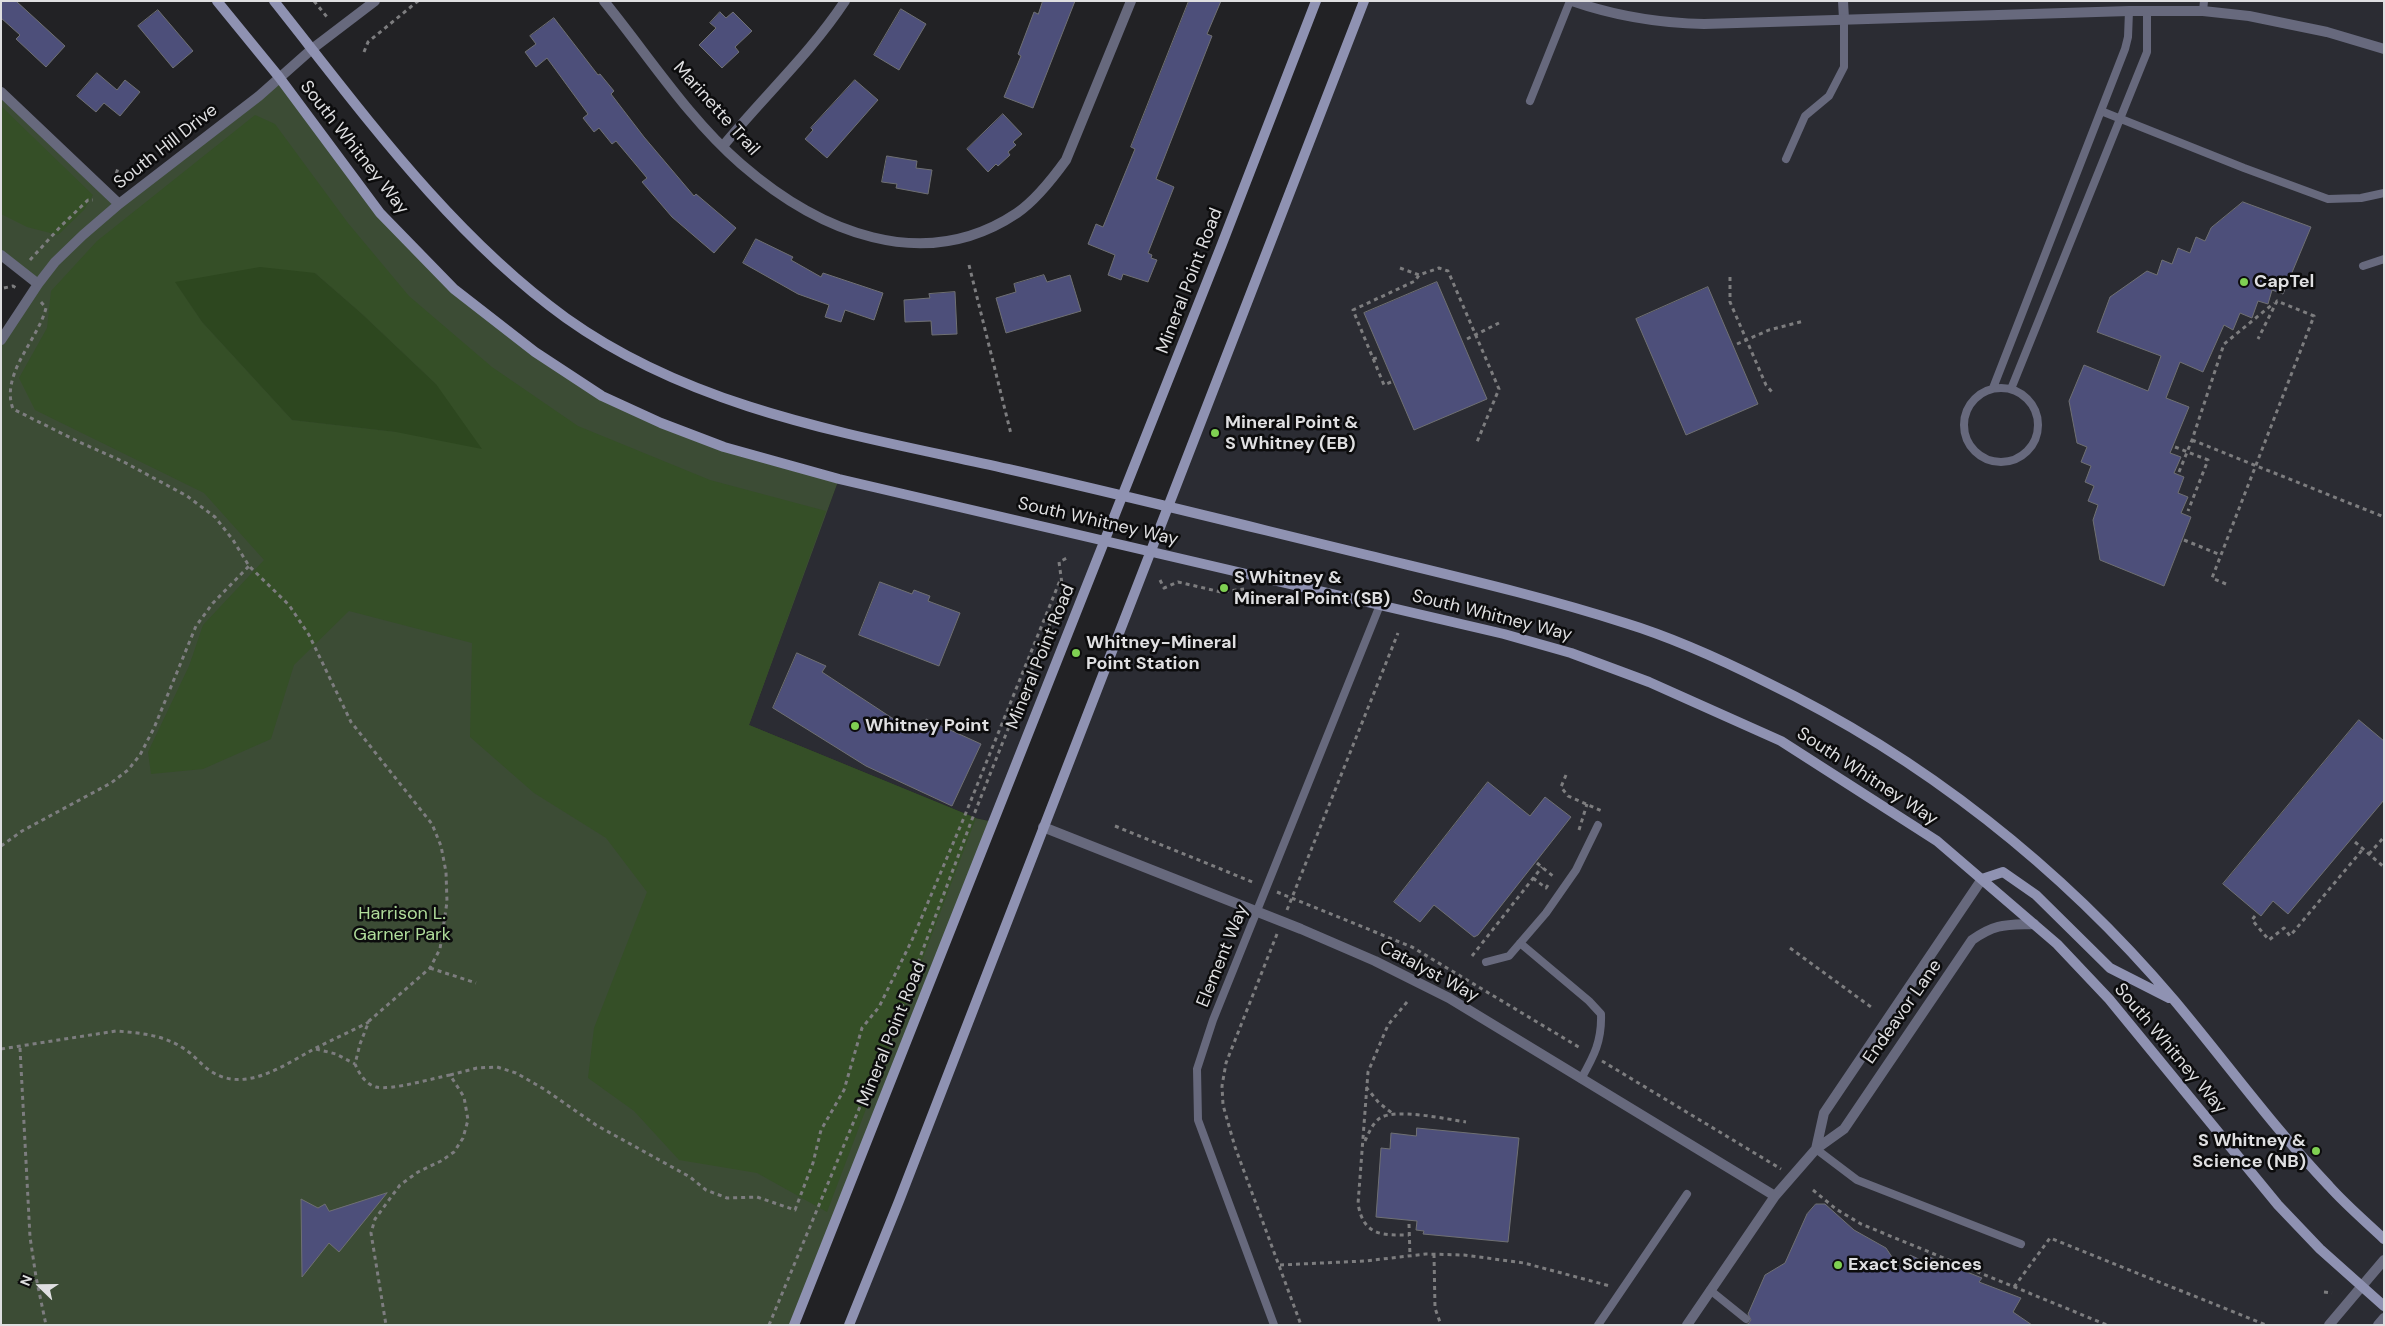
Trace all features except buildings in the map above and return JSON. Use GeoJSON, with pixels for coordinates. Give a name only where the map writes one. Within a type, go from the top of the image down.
{"type":"FeatureCollection","features":[{"type":"Feature","properties":{"kind":"main road","name":"South Whitney Way"},"geometry":{"type":"LineString","coordinates":[[217,1],[279,78],[380,213],[454,289],[535,352],[602,396],[661,423],[724,448],[839,479],[1504,634],[1571,653],[1649,682],[1781,741],[1937,841],[2056,944],[2109,999],[2278,1204],[2320,1249],[2384,1306]]}},
{"type":"Feature","properties":{"kind":"main road","name":"South Whitney Way"},"geometry":{"type":"LineString","coordinates":[[274,1],[436,201],[502,268],[570,320],[624,353],[695,388],[765,412],[853,437],[1169,506],[1467,579],[1626,623],[1690,646],[1769,683],[1832,716],[1887,749],[1973,810],[2090,909],[2174,1000],[2256,1102],[2330,1188],[2384,1239]]}},
{"type":"Feature","properties":{"kind":"main road","name":"Mineral Point Road"},"geometry":{"type":"LineString","coordinates":[[794,1325],[1105,541],[1316,1]]}},
{"type":"Feature","properties":{"kind":"main road"},"geometry":{"type":"LineString","coordinates":[[849,1325],[899,1201],[1364,1]]}},
{"type":"Feature","properties":{"kind":"main road"},"geometry":{"type":"LineString","coordinates":[[1982,878],[2003,872],[2036,895],[2110,968],[2174,1000]]}},
{"type":"Feature","properties":{"kind":"street","name":"South Hill Drive"},"geometry":{"type":"LineString","coordinates":[[1,340],[30,295],[55,262],[119,204],[259,96],[312,49],[375,1]]}},
{"type":"Feature","properties":{"kind":"street","name":"Marinette Trail"},"geometry":{"type":"LineString","coordinates":[[604,1],[681,98],[740,163],[773,189],[813,214],[863,236],[908,244],[956,241],[990,229],[1019,212],[1052,178],[1066,160],[1131,1]]}},
{"type":"Feature","properties":{"kind":"street"},"geometry":{"type":"LineString","coordinates":[[723,146],[806,53],[845,1]]}},
{"type":"Feature","properties":{"kind":"street"},"geometry":{"type":"LineString","coordinates":[[1571,1],[1600,11],[1668,23],[2147,11],[2204,6],[2327,32],[2384,49]]}},
{"type":"Feature","properties":{"kind":"street"},"geometry":{"type":"LineString","coordinates":[[1843,1],[1844,19]]}},
{"type":"Feature","properties":{"kind":"street"},"geometry":{"type":"LineString","coordinates":[[1,92],[119,204]]}},
{"type":"Feature","properties":{"kind":"street"},"geometry":{"type":"LineString","coordinates":[[1,255],[38,284]]}},
{"type":"Feature","properties":{"kind":"street","name":"Catalyst Way"},"geometry":{"type":"LineString","coordinates":[[1043,827],[1375,961],[1450,998],[1775,1196]]}},
{"type":"Feature","properties":{"kind":"street","name":"Endeavor Lane"},"geometry":{"type":"LineString","coordinates":[[1816,1149],[1824,1113],[1982,878]]}},
{"type":"Feature","properties":{"kind":"street","name":"Endeavor Lane"},"geometry":{"type":"LineString","coordinates":[[1687,1325],[1775,1196],[1816,1149],[1844,1128],[1972,940],[1988,929],[2000,925],[2034,924]]}},
{"type":"Feature","properties":{"kind":"street"},"geometry":{"type":"LineString","coordinates":[[2330,1325],[2384,1260]]}},
{"type":"Feature","properties":{"kind":"street"},"geometry":{"type":"LineString","coordinates":[[2378,1325],[2384,1318]]}},
{"type":"Feature","properties":{"kind":"lane"},"geometry":{"type":"LineString","coordinates":[[1530,101],[1571,1]]}},
{"type":"Feature","properties":{"kind":"lane"},"geometry":{"type":"LineString","coordinates":[[1993,388],[2011,389],[2022,394],[2031,403],[2037,414],[2038,427],[2036,439],[2029,450],[2019,458],[2007,462],[1994,462],[1983,457],[1973,449],[1967,438],[1964,425],[1966,413],[1972,402],[1993,388],[2128,37],[2129,11]]}},
{"type":"Feature","properties":{"kind":"lane"},"geometry":{"type":"LineString","coordinates":[[2011,389],[2147,52],[2147,11]]}},
{"type":"Feature","properties":{"kind":"lane"},"geometry":{"type":"LineString","coordinates":[[1786,159],[1805,116],[1829,96],[1844,67],[1844,19]]}},
{"type":"Feature","properties":{"kind":"lane"},"geometry":{"type":"LineString","coordinates":[[2101,111],[2328,199],[2361,198],[2384,193]]}},
{"type":"Feature","properties":{"kind":"lane"},"geometry":{"type":"LineString","coordinates":[[2363,266],[2384,259]]}},
{"type":"Feature","properties":{"kind":"lane","name":"Element Way"},"geometry":{"type":"LineString","coordinates":[[1274,1325],[1198,1120],[1197,1068],[1213,1020],[1380,605]]}},
{"type":"Feature","properties":{"kind":"lane"},"geometry":{"type":"LineString","coordinates":[[1486,962],[1509,956],[1546,914],[1576,870],[1598,825]]}},
{"type":"Feature","properties":{"kind":"lane"},"geometry":{"type":"LineString","coordinates":[[1520,943],[1589,1001],[1601,1014],[1602,1033],[1594,1056],[1581,1079]]}},
{"type":"Feature","properties":{"kind":"lane"},"geometry":{"type":"LineString","coordinates":[[1816,1149],[1857,1180],[2021,1244]]}},
{"type":"Feature","properties":{"kind":"lane"},"geometry":{"type":"LineString","coordinates":[[1598,1325],[1687,1194]]}},
{"type":"Feature","properties":{"kind":"lane"},"geometry":{"type":"LineString","coordinates":[[1710,1290],[1746,1319]]}},
{"type":"Feature","properties":{"kind":"path"},"geometry":{"type":"LineString","coordinates":[[314,1],[326,17]]}},
{"type":"Feature","properties":{"kind":"path"},"geometry":{"type":"LineString","coordinates":[[364,52],[368,42],[418,1]]}},
{"type":"Feature","properties":{"kind":"path"},"geometry":{"type":"LineString","coordinates":[[13,286],[32,257],[61,226],[88,200],[96,200],[115,180],[118,168]]}},
{"type":"Feature","properties":{"kind":"path"},"geometry":{"type":"LineString","coordinates":[[969,265],[1011,434]]}},
{"type":"Feature","properties":{"kind":"path"},"geometry":{"type":"LineString","coordinates":[[1400,268],[1419,275]]}},
{"type":"Feature","properties":{"kind":"path"},"geometry":{"type":"LineString","coordinates":[[1390,382],[1384,385],[1353,310],[1415,281],[1419,275],[1439,268],[1448,271],[1499,389],[1477,442]]}},
{"type":"Feature","properties":{"kind":"path"},"geometry":{"type":"LineString","coordinates":[[1730,277],[1730,302],[1766,385],[1772,392]]}},
{"type":"Feature","properties":{"kind":"path"},"geometry":{"type":"LineString","coordinates":[[1,1049],[20,1048],[116,1031],[136,1032],[156,1036],[171,1042],[185,1050],[212,1072],[226,1078],[243,1080],[260,1077],[369,1022],[430,968],[440,949],[447,902],[446,872],[441,846],[432,824],[351,722],[309,635],[289,606],[249,566],[233,540],[215,517],[187,496],[122,461],[13,409],[8,399],[7,388],[24,350],[43,318],[46,308],[30,295]]}},
{"type":"Feature","properties":{"kind":"path"},"geometry":{"type":"LineString","coordinates":[[2258,339],[2277,301]]}},
{"type":"Feature","properties":{"kind":"path"},"geometry":{"type":"LineString","coordinates":[[2178,472],[2192,440],[2224,344],[2277,301]]}},
{"type":"Feature","properties":{"kind":"path"},"geometry":{"type":"LineString","coordinates":[[2226,584],[2212,578],[2314,316],[2277,301]]}},
{"type":"Feature","properties":{"kind":"path"},"geometry":{"type":"LineString","coordinates":[[1737,344],[1769,330],[1804,320]]}},
{"type":"Feature","properties":{"kind":"path"},"geometry":{"type":"LineString","coordinates":[[1467,339],[1499,323]]}},
{"type":"Feature","properties":{"kind":"path"},"geometry":{"type":"LineString","coordinates":[[1373,359],[1380,357]]}},
{"type":"Feature","properties":{"kind":"path"},"geometry":{"type":"LineString","coordinates":[[2192,440],[2384,517]]}},
{"type":"Feature","properties":{"kind":"path"},"geometry":{"type":"LineString","coordinates":[[2175,447],[2208,460],[2188,511]]}},
{"type":"Feature","properties":{"kind":"path"},"geometry":{"type":"LineString","coordinates":[[2184,540],[2221,555]]}},
{"type":"Feature","properties":{"kind":"path"},"geometry":{"type":"LineString","coordinates":[[769,1325],[899,1013],[985,785],[1063,591],[1059,562],[1069,556]]}},
{"type":"Feature","properties":{"kind":"path"},"geometry":{"type":"LineString","coordinates":[[1,846],[22,832],[111,783],[128,770],[140,754],[154,728],[196,626],[213,603],[249,566]]}},
{"type":"Feature","properties":{"kind":"path"},"geometry":{"type":"LineString","coordinates":[[316,1049],[336,1054],[355,1064],[362,1078],[375,1087],[392,1087],[483,1068],[497,1067],[516,1073],[544,1088],[596,1125],[690,1177],[706,1190],[727,1198],[757,1196],[795,1210],[813,1163],[821,1130],[844,1090],[862,1028],[879,1007],[908,948],[964,820],[1061,578]]}},
{"type":"Feature","properties":{"kind":"path"},"geometry":{"type":"LineString","coordinates":[[1160,580],[1164,588],[1178,582],[1222,592]]}},
{"type":"Feature","properties":{"kind":"path"},"geometry":{"type":"LineString","coordinates":[[1287,909],[1398,633]]}},
{"type":"Feature","properties":{"kind":"path"},"geometry":{"type":"LineString","coordinates":[[1566,775],[1561,788],[1568,796],[1602,811]]}},
{"type":"Feature","properties":{"kind":"path"},"geometry":{"type":"LineString","coordinates":[[1578,833],[1587,804]]}},
{"type":"Feature","properties":{"kind":"path"},"geometry":{"type":"LineString","coordinates":[[1115,826],[1253,882]]}},
{"type":"Feature","properties":{"kind":"path"},"geometry":{"type":"LineString","coordinates":[[2369,854],[2384,837]]}},
{"type":"Feature","properties":{"kind":"path"},"geometry":{"type":"LineString","coordinates":[[2355,842],[2384,867]]}},
{"type":"Feature","properties":{"kind":"path"},"geometry":{"type":"LineString","coordinates":[[2255,916],[2252,920],[2269,940],[2284,928],[2290,936],[2363,849]]}},
{"type":"Feature","properties":{"kind":"path"},"geometry":{"type":"LineString","coordinates":[[1537,863],[1554,877]]}},
{"type":"Feature","properties":{"kind":"path"},"geometry":{"type":"LineString","coordinates":[[1472,956],[1542,867]]}},
{"type":"Feature","properties":{"kind":"path"},"geometry":{"type":"LineString","coordinates":[[1533,878],[1546,888],[1558,872]]}},
{"type":"Feature","properties":{"kind":"path"},"geometry":{"type":"LineString","coordinates":[[1282,894],[1412,947],[1792,1176]]}},
{"type":"Feature","properties":{"kind":"path"},"geometry":{"type":"LineString","coordinates":[[1275,937],[1232,1048],[1222,1086],[1226,1122],[1301,1325]]}},
{"type":"Feature","properties":{"kind":"path"},"geometry":{"type":"LineString","coordinates":[[1790,948],[1870,1007]]}},
{"type":"Feature","properties":{"kind":"path"},"geometry":{"type":"LineString","coordinates":[[430,968],[476,982]]}},
{"type":"Feature","properties":{"kind":"path"},"geometry":{"type":"LineString","coordinates":[[1407,1002],[1388,1025],[1368,1072],[1358,1204],[1360,1216],[1365,1225],[1380,1234],[1409,1235]]}},
{"type":"Feature","properties":{"kind":"path"},"geometry":{"type":"LineString","coordinates":[[355,1064],[360,1044],[369,1022]]}},
{"type":"Feature","properties":{"kind":"path"},"geometry":{"type":"LineString","coordinates":[[20,1048],[30,1237],[46,1325]]}},
{"type":"Feature","properties":{"kind":"path"},"geometry":{"type":"LineString","coordinates":[[386,1325],[371,1233],[375,1219],[400,1185],[418,1172],[441,1162],[454,1152],[463,1138],[468,1120],[464,1097],[450,1075]]}},
{"type":"Feature","properties":{"kind":"path"},"geometry":{"type":"LineString","coordinates":[[1366,1087],[1392,1113]]}},
{"type":"Feature","properties":{"kind":"path"},"geometry":{"type":"LineString","coordinates":[[1364,1144],[1374,1124],[1379,1119],[1392,1113],[1466,1122]]}},
{"type":"Feature","properties":{"kind":"path"},"geometry":{"type":"LineString","coordinates":[[1813,1190],[1836,1208],[1862,1224],[2108,1325]]}},
{"type":"Feature","properties":{"kind":"path"},"geometry":{"type":"LineString","coordinates":[[1409,1224],[1410,1256]]}},
{"type":"Feature","properties":{"kind":"path"},"geometry":{"type":"LineString","coordinates":[[2014,1287],[2050,1238],[2266,1325]]}},
{"type":"Feature","properties":{"kind":"path"},"geometry":{"type":"LineString","coordinates":[[1280,1265],[1365,1261],[1434,1254],[1464,1256],[1524,1263],[1623,1289]]}},
{"type":"Feature","properties":{"kind":"path"},"geometry":{"type":"LineString","coordinates":[[1434,1254],[1435,1308],[1441,1325]]}},
{"type":"Feature","properties":{"kind":"path"},"geometry":{"type":"LineString","coordinates":[[2324,1292],[2332,1293]]}},
{"type":"Feature","properties":{"kind":"shaded area"},"geometry":{"type":"Polygon","coordinates":[[[1364,1],[2384,1],[2384,1325],[849,1325],[1364,1]]]}},
{"type":"Feature","properties":{"kind":"shaded area"},"geometry":{"type":"Polygon","coordinates":[[[1,106],[93,195],[84,210],[58,235],[27,227],[1,214],[1,106]]]}},
{"type":"Feature","properties":{"kind":"shaded area"},"geometry":{"type":"Polygon","coordinates":[[[255,115],[275,124],[348,223],[409,296],[492,367],[578,426],[710,480],[826,511],[749,725],[976,818],[827,1212],[757,1173],[679,1160],[634,1111],[588,1078],[594,1028],[647,892],[606,838],[534,793],[470,737],[472,643],[349,611],[294,665],[271,739],[203,769],[151,774],[148,752],[189,666],[203,625],[264,560],[204,493],[35,410],[19,378],[47,328],[51,291],[97,241],[255,115]],[[315,273],[176,283],[202,322],[292,420],[396,432],[436,384],[361,313],[315,273]]]}},
{"type":"Feature","properties":{"kind":"shaded area"},"geometry":{"type":"Polygon","coordinates":[[[260,267],[315,273],[361,313],[436,384],[482,449],[396,432],[292,420],[202,322],[175,282],[260,267]]]}},
{"type":"Feature","properties":{"kind":"shaded area"},"geometry":{"type":"Polygon","coordinates":[[[839,479],[1105,541],[994,822],[976,818],[749,725],[839,479]]]}},
{"type":"Feature","properties":{"kind":"green space","name":"Harrison L. Garner Park"},"geometry":{"type":"Polygon","coordinates":[[[279,77],[380,213],[454,289],[602,396],[661,423],[839,479],[749,725],[975,818],[994,822],[794,1325],[1,1325],[1,340],[38,284],[1,255],[1,92],[119,204],[279,77]]]}},
{"type":"Feature","properties":{"kind":"place","name":"CapTel"},"geometry":{"type":"Point","coordinates":[2244,282]}},
{"type":"Feature","properties":{"kind":"place","name":"Mineral Point & S Whitney (EB)"},"geometry":{"type":"Point","coordinates":[1215,433]}},
{"type":"Feature","properties":{"kind":"place","name":"S Whitney & Mineral Point (SB)"},"geometry":{"type":"Point","coordinates":[1224,588]}},
{"type":"Feature","properties":{"kind":"place","name":"Whitney-Mineral Point Station"},"geometry":{"type":"Point","coordinates":[1076,653]}},
{"type":"Feature","properties":{"kind":"place","name":"Whitney Point"},"geometry":{"type":"Point","coordinates":[855,726]}},
{"type":"Feature","properties":{"kind":"place","name":"S Whitney & Science (NB)"},"geometry":{"type":"Point","coordinates":[2316,1151]}},
{"type":"Feature","properties":{"kind":"place","name":"Exact Sciences"},"geometry":{"type":"Point","coordinates":[1838,1265]}}]}
